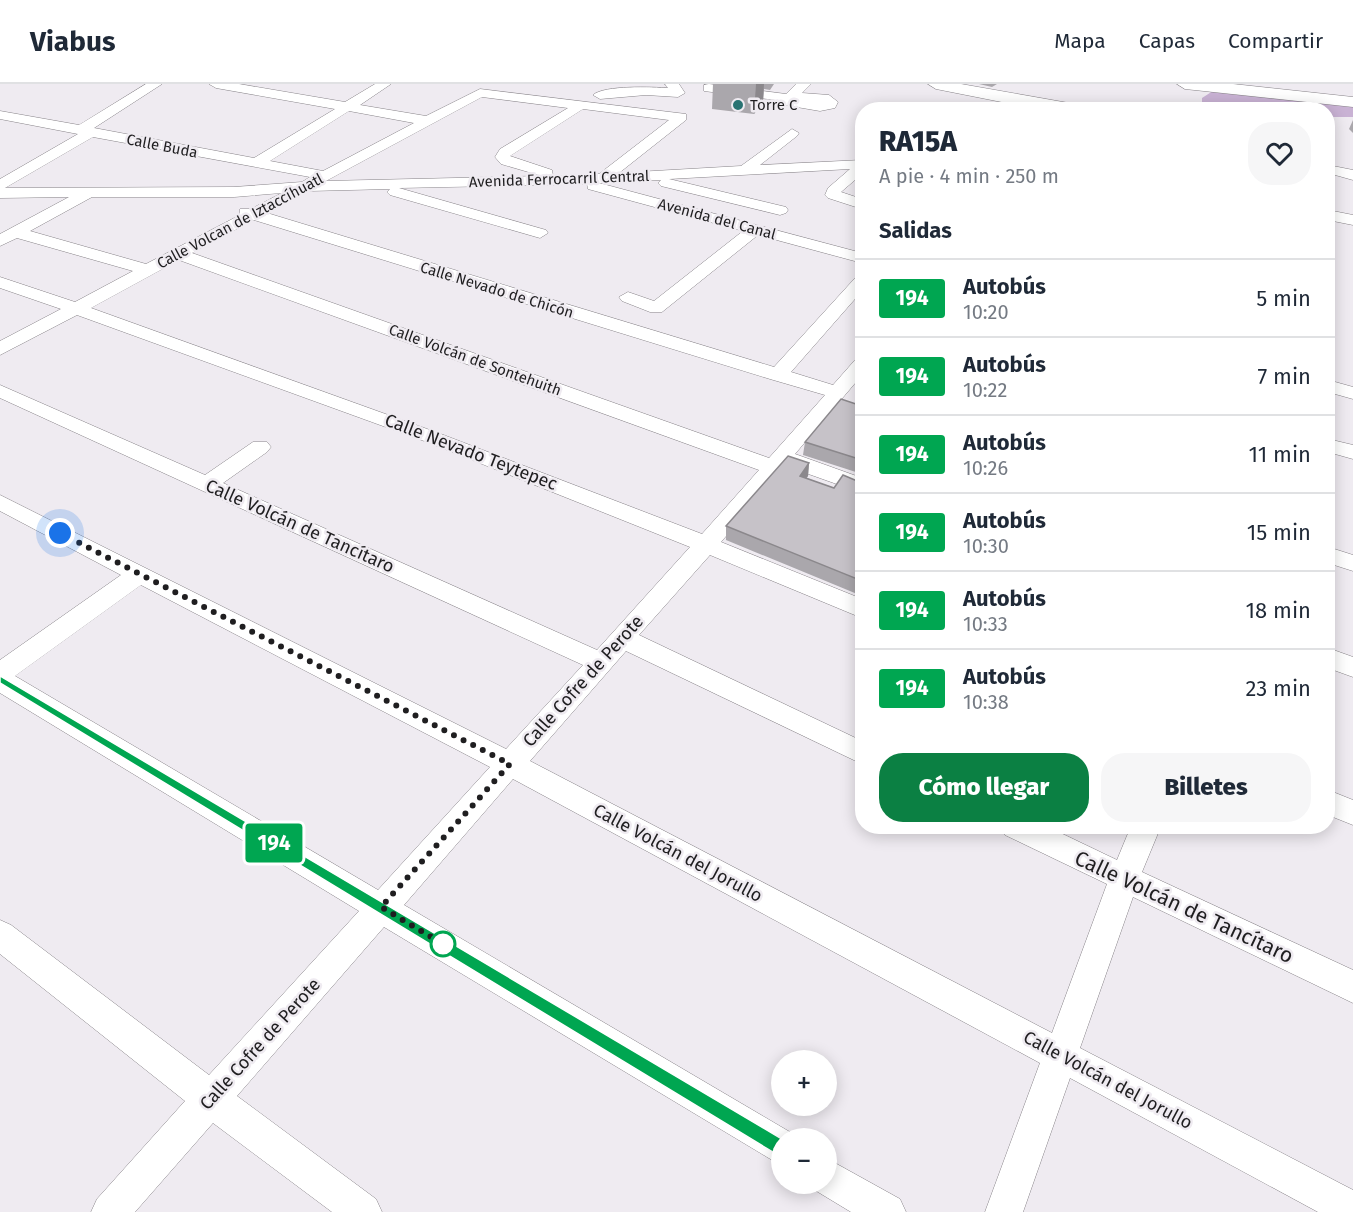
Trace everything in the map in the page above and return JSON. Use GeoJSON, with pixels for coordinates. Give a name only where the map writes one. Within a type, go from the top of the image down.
{"type":"FeatureCollection","features":[{"type":"Feature","properties":{"kind":"main road"},"geometry":{"type":"LineString","coordinates":[[936,84],[1026,102]]}},
{"type":"Feature","properties":{"kind":"main road"},"geometry":{"type":"LineString","coordinates":[[1185,84],[1216,89],[1274,90],[1353,102]]}},
{"type":"Feature","properties":{"kind":"main road"},"geometry":{"type":"LineString","coordinates":[[1202,102],[1206,94],[1216,89]]}},
{"type":"Feature","properties":{"kind":"main road"},"geometry":{"type":"LineString","coordinates":[[1335,117],[1353,117]]}},
{"type":"Feature","properties":{"kind":"street"},"geometry":{"type":"LineString","coordinates":[[0,185],[155,84]]}},
{"type":"Feature","properties":{"kind":"street"},"geometry":{"type":"LineString","coordinates":[[216,84],[429,121]]}},
{"type":"Feature","properties":{"kind":"street"},"geometry":{"type":"LineString","coordinates":[[255,164],[383,84]]}},
{"type":"Feature","properties":{"kind":"street"},"geometry":{"type":"LineString","coordinates":[[520,84],[609,96],[646,91],[678,93],[679,91],[672,84]]}},
{"type":"Feature","properties":{"kind":"street"},"geometry":{"type":"LineString","coordinates":[[709,88],[797,93],[828,100],[830,105],[826,106],[821,114],[779,109],[782,101],[797,93]]}},
{"type":"Feature","properties":{"kind":"street","name":"Calle Volcan de Iztaccíhuatl"},"geometry":{"type":"LineString","coordinates":[[0,349],[480,93],[681,117],[604,177]]}},
{"type":"Feature","properties":{"kind":"street","name":"Avenida del Canal"},"geometry":{"type":"LineString","coordinates":[[577,108],[505,152],[502,157],[506,161],[572,180],[855,256]]}},
{"type":"Feature","properties":{"kind":"street","name":"Calle Buda"},"geometry":{"type":"LineString","coordinates":[[0,114],[324,176]]}},
{"type":"Feature","properties":{"kind":"street"},"geometry":{"type":"LineString","coordinates":[[745,171],[792,133]]}},
{"type":"Feature","properties":{"kind":"street"},"geometry":{"type":"LineString","coordinates":[[1335,163],[1353,166]]}},
{"type":"Feature","properties":{"kind":"street","name":"Avenida Ferrocarril Central"},"geometry":{"type":"LineString","coordinates":[[0,193],[158,186],[255,188],[572,180],[855,165]]}},
{"type":"Feature","properties":{"kind":"street"},"geometry":{"type":"LineString","coordinates":[[855,171],[832,191],[833,195],[838,198],[855,202]]}},
{"type":"Feature","properties":{"kind":"street"},"geometry":{"type":"LineString","coordinates":[[1335,171],[1353,175]]}},
{"type":"Feature","properties":{"kind":"street"},"geometry":{"type":"LineString","coordinates":[[638,176],[780,210]]}},
{"type":"Feature","properties":{"kind":"street","name":"Avenida Ferrocarril Central"},"geometry":{"type":"LineString","coordinates":[[0,185],[180,192],[234,192],[255,188]]}},
{"type":"Feature","properties":{"kind":"street"},"geometry":{"type":"LineString","coordinates":[[368,185],[540,233]]}},
{"type":"Feature","properties":{"kind":"street","name":"Calle Nevado de Chicón"},"geometry":{"type":"LineString","coordinates":[[158,186],[777,375],[840,400]]}},
{"type":"Feature","properties":{"kind":"street"},"geometry":{"type":"LineString","coordinates":[[0,242],[96,189]]}},
{"type":"Feature","properties":{"kind":"street"},"geometry":{"type":"LineString","coordinates":[[1335,216],[1353,220]]}},
{"type":"Feature","properties":{"kind":"street"},"geometry":{"type":"LineString","coordinates":[[628,297],[656,308],[755,230]]}},
{"type":"Feature","properties":{"kind":"street"},"geometry":{"type":"LineString","coordinates":[[17,233],[147,270]]}},
{"type":"Feature","properties":{"kind":"street","name":"Calle Volcán de Sontehuith"},"geometry":{"type":"LineString","coordinates":[[178,254],[776,461],[855,484]]}},
{"type":"Feature","properties":{"kind":"street","name":"Calle Nevado Teytepec"},"geometry":{"type":"LineString","coordinates":[[0,282],[355,408],[706,543],[855,606]]}},
{"type":"Feature","properties":{"kind":"street"},"geometry":{"type":"LineString","coordinates":[[777,375],[855,289]]}},
{"type":"Feature","properties":{"kind":"street"},"geometry":{"type":"LineString","coordinates":[[1342,390],[1353,371]]}},
{"type":"Feature","properties":{"kind":"street","name":"Calle Cofre de Perote"},"geometry":{"type":"LineString","coordinates":[[110,1212],[622,638],[776,461],[840,400],[855,375]]}},
{"type":"Feature","properties":{"kind":"street","name":"Calle Volcán de Tancítaro"},"geometry":{"type":"LineString","coordinates":[[0,391],[600,662]]}},
{"type":"Feature","properties":{"kind":"street"},"geometry":{"type":"LineString","coordinates":[[207,484],[260,447]]}},
{"type":"Feature","properties":{"kind":"street"},"geometry":{"type":"LineString","coordinates":[[1335,447],[1353,452]]}},
{"type":"Feature","properties":{"kind":"street","name":"Calle Volcán del Jorullo"},"geometry":{"type":"LineString","coordinates":[[0,502],[510,764],[1353,1210]]}},
{"type":"Feature","properties":{"kind":"street"},"geometry":{"type":"LineString","coordinates":[[1335,557],[1353,563]]}},
{"type":"Feature","properties":{"kind":"street"},"geometry":{"type":"LineString","coordinates":[[0,673],[139,574]]}},
{"type":"Feature","properties":{"kind":"street"},"geometry":{"type":"LineString","coordinates":[[622,638],[855,750]]}},
{"type":"Feature","properties":{"kind":"street"},"geometry":{"type":"LineString","coordinates":[[1335,661],[1353,667]]}},
{"type":"Feature","properties":{"kind":"street"},"geometry":{"type":"LineString","coordinates":[[0,680],[771,1141]]}},
{"type":"Feature","properties":{"kind":"street"},"geometry":{"type":"LineString","coordinates":[[1335,805],[1353,813]]}},
{"type":"Feature","properties":{"kind":"street","name":"Calle Volcán de Tancítaro"},"geometry":{"type":"LineString","coordinates":[[1031,834],[1353,987]]}},
{"type":"Feature","properties":{"kind":"street"},"geometry":{"type":"LineString","coordinates":[[1004,1212],[1124,879],[1143,834]]}},
{"type":"Feature","properties":{"kind":"street"},"geometry":{"type":"LineString","coordinates":[[0,935],[211,1099],[363,1212]]}},
{"type":"Feature","properties":{"kind":"street"},"geometry":{"type":"LineString","coordinates":[[837,1182],[887,1212]]}},
{"type":"Feature","properties":{"kind":"shaded area"},"geometry":{"type":"Polygon","coordinates":[[[1216,89],[1353,102],[1353,117],[1335,117],[1335,102],[1202,102],[1202,98],[1216,89]]]}},
{"type":"Feature","properties":{"kind":"building"},"geometry":{"type":"Polygon","coordinates":[[[841,399],[855,404],[855,458],[805,442],[841,399]]]}},
{"type":"Feature","properties":{"kind":"building"},"geometry":{"type":"Polygon","coordinates":[[[788,456],[809,463],[800,476],[834,488],[843,475],[855,480],[855,578],[726,526],[788,456]]]}},
{"type":"Feature","properties":{"kind":"bus line","name":"194"},"geometry":{"type":"LineString","coordinates":[[0,680],[771,1141]]}},
{"type":"Feature","properties":{"kind":"place","name":"Torre C"},"geometry":{"type":"Point","coordinates":[738,105]}},
{"type":"Feature","properties":{"kind":"route"},"geometry":{"type":"LineString","coordinates":[[60,533],[510,764],[381,907],[443,944]]}}]}
